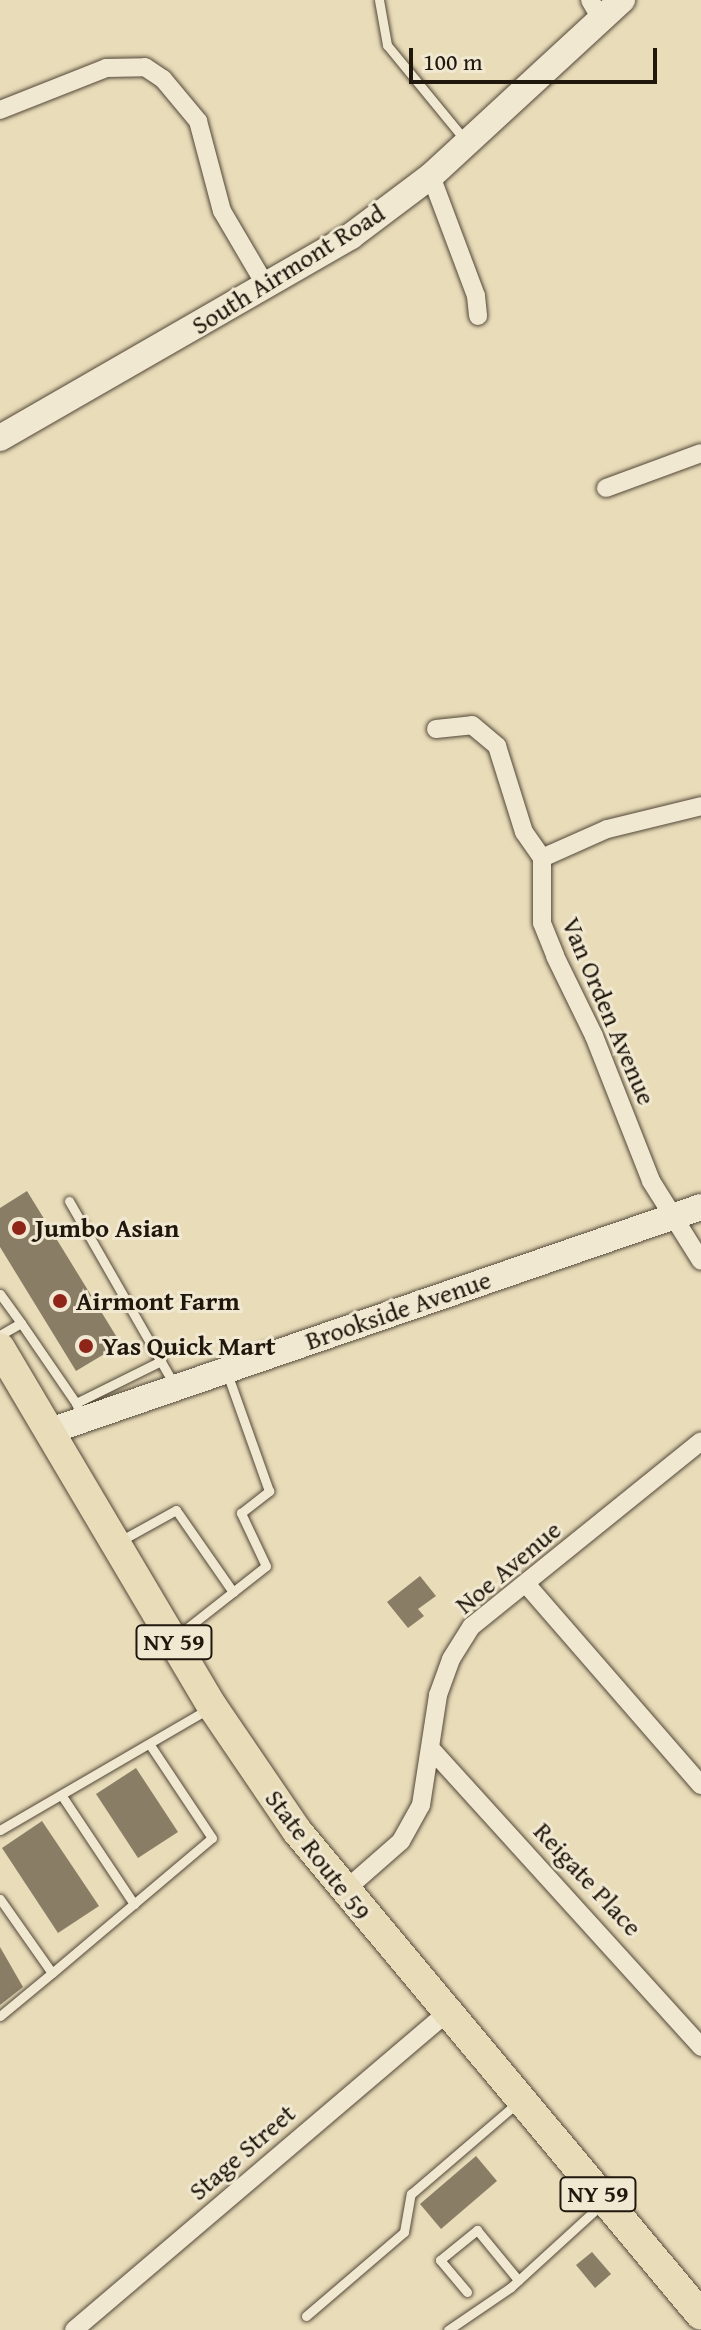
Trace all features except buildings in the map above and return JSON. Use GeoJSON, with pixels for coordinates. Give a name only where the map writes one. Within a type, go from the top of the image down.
{"type":"FeatureCollection","features":[{"type":"Feature","properties":{"kind":"main road","name":"State Route 59"},"geometry":{"type":"LineString","coordinates":[[0,1348],[212,1706],[343,1892],[701,2315]]}},
{"type":"Feature","properties":{"kind":"street","name":"South Airmont Road"},"geometry":{"type":"LineString","coordinates":[[0,438],[351,236],[431,176],[467,143],[596,9],[622,0]]}},
{"type":"Feature","properties":{"kind":"street"},"geometry":{"type":"LineString","coordinates":[[0,110],[106,68],[145,67],[163,79],[198,121],[222,211],[266,286]]}},
{"type":"Feature","properties":{"kind":"street"},"geometry":{"type":"LineString","coordinates":[[431,176],[476,296],[478,316]]}},
{"type":"Feature","properties":{"kind":"street"},"geometry":{"type":"LineString","coordinates":[[606,488],[701,453]]}},
{"type":"Feature","properties":{"kind":"street"},"geometry":{"type":"LineString","coordinates":[[436,729],[472,725],[497,746],[524,832],[542,858],[607,829],[701,806]]}},
{"type":"Feature","properties":{"kind":"street","name":"Van Orden Avenue"},"geometry":{"type":"LineString","coordinates":[[542,858],[542,923],[668,1215],[701,1261]]}},
{"type":"Feature","properties":{"kind":"street","name":"Brookside Avenue"},"geometry":{"type":"LineString","coordinates":[[50,1431],[80,1411],[176,1387],[668,1215],[701,1207]]}},
{"type":"Feature","properties":{"kind":"street","name":"Noe Avenue"},"geometry":{"type":"LineString","coordinates":[[343,1892],[401,1841],[421,1805],[432,1750],[438,1695],[451,1659],[472,1626],[527,1585],[701,1441]]}},
{"type":"Feature","properties":{"kind":"street"},"geometry":{"type":"LineString","coordinates":[[527,1585],[701,1783]]}},
{"type":"Feature","properties":{"kind":"street","name":"Reigate Place"},"geometry":{"type":"LineString","coordinates":[[432,1750],[701,2047]]}},
{"type":"Feature","properties":{"kind":"street","name":"Stage Street"},"geometry":{"type":"LineString","coordinates":[[74,2330],[445,2014]]}},
{"type":"Feature","properties":{"kind":"lane"},"geometry":{"type":"LineString","coordinates":[[379,0],[387,45],[467,143]]}},
{"type":"Feature","properties":{"kind":"lane"},"geometry":{"type":"LineString","coordinates":[[69,1201],[176,1387]]}},
{"type":"Feature","properties":{"kind":"lane"},"geometry":{"type":"LineString","coordinates":[[1,1292],[80,1411],[161,1361]]}},
{"type":"Feature","properties":{"kind":"lane"},"geometry":{"type":"LineString","coordinates":[[0,1335],[21,1323]]}},
{"type":"Feature","properties":{"kind":"lane"},"geometry":{"type":"LineString","coordinates":[[173,1640],[266,1566],[241,1513],[269,1491],[226,1369]]}},
{"type":"Feature","properties":{"kind":"lane"},"geometry":{"type":"LineString","coordinates":[[116,1544],[176,1510],[233,1592]]}},
{"type":"Feature","properties":{"kind":"lane"},"geometry":{"type":"LineString","coordinates":[[0,1830],[212,1706]]}},
{"type":"Feature","properties":{"kind":"lane"},"geometry":{"type":"LineString","coordinates":[[0,2016],[212,1838],[150,1745]]}},
{"type":"Feature","properties":{"kind":"lane"},"geometry":{"type":"LineString","coordinates":[[62,1796],[134,1904]]}},
{"type":"Feature","properties":{"kind":"lane"},"geometry":{"type":"LineString","coordinates":[[0,1899],[52,1973]]}},
{"type":"Feature","properties":{"kind":"lane"},"geometry":{"type":"LineString","coordinates":[[306,2316],[404,2232],[411,2194],[520,2100]]}},
{"type":"Feature","properties":{"kind":"lane"},"geometry":{"type":"LineString","coordinates":[[448,2330],[518,2280],[604,2202]]}},
{"type":"Feature","properties":{"kind":"lane"},"geometry":{"type":"LineString","coordinates":[[467,2292],[440,2260],[477,2230],[518,2280]]}},
{"type":"Feature","properties":{"kind":"place","name":"Jumbo Asian"},"geometry":{"type":"Point","coordinates":[19,1228]}},
{"type":"Feature","properties":{"kind":"place","name":"Airmont Farm"},"geometry":{"type":"Point","coordinates":[60,1301]}},
{"type":"Feature","properties":{"kind":"place","name":"Yas Quick Mart"},"geometry":{"type":"Point","coordinates":[86,1346]}}]}
